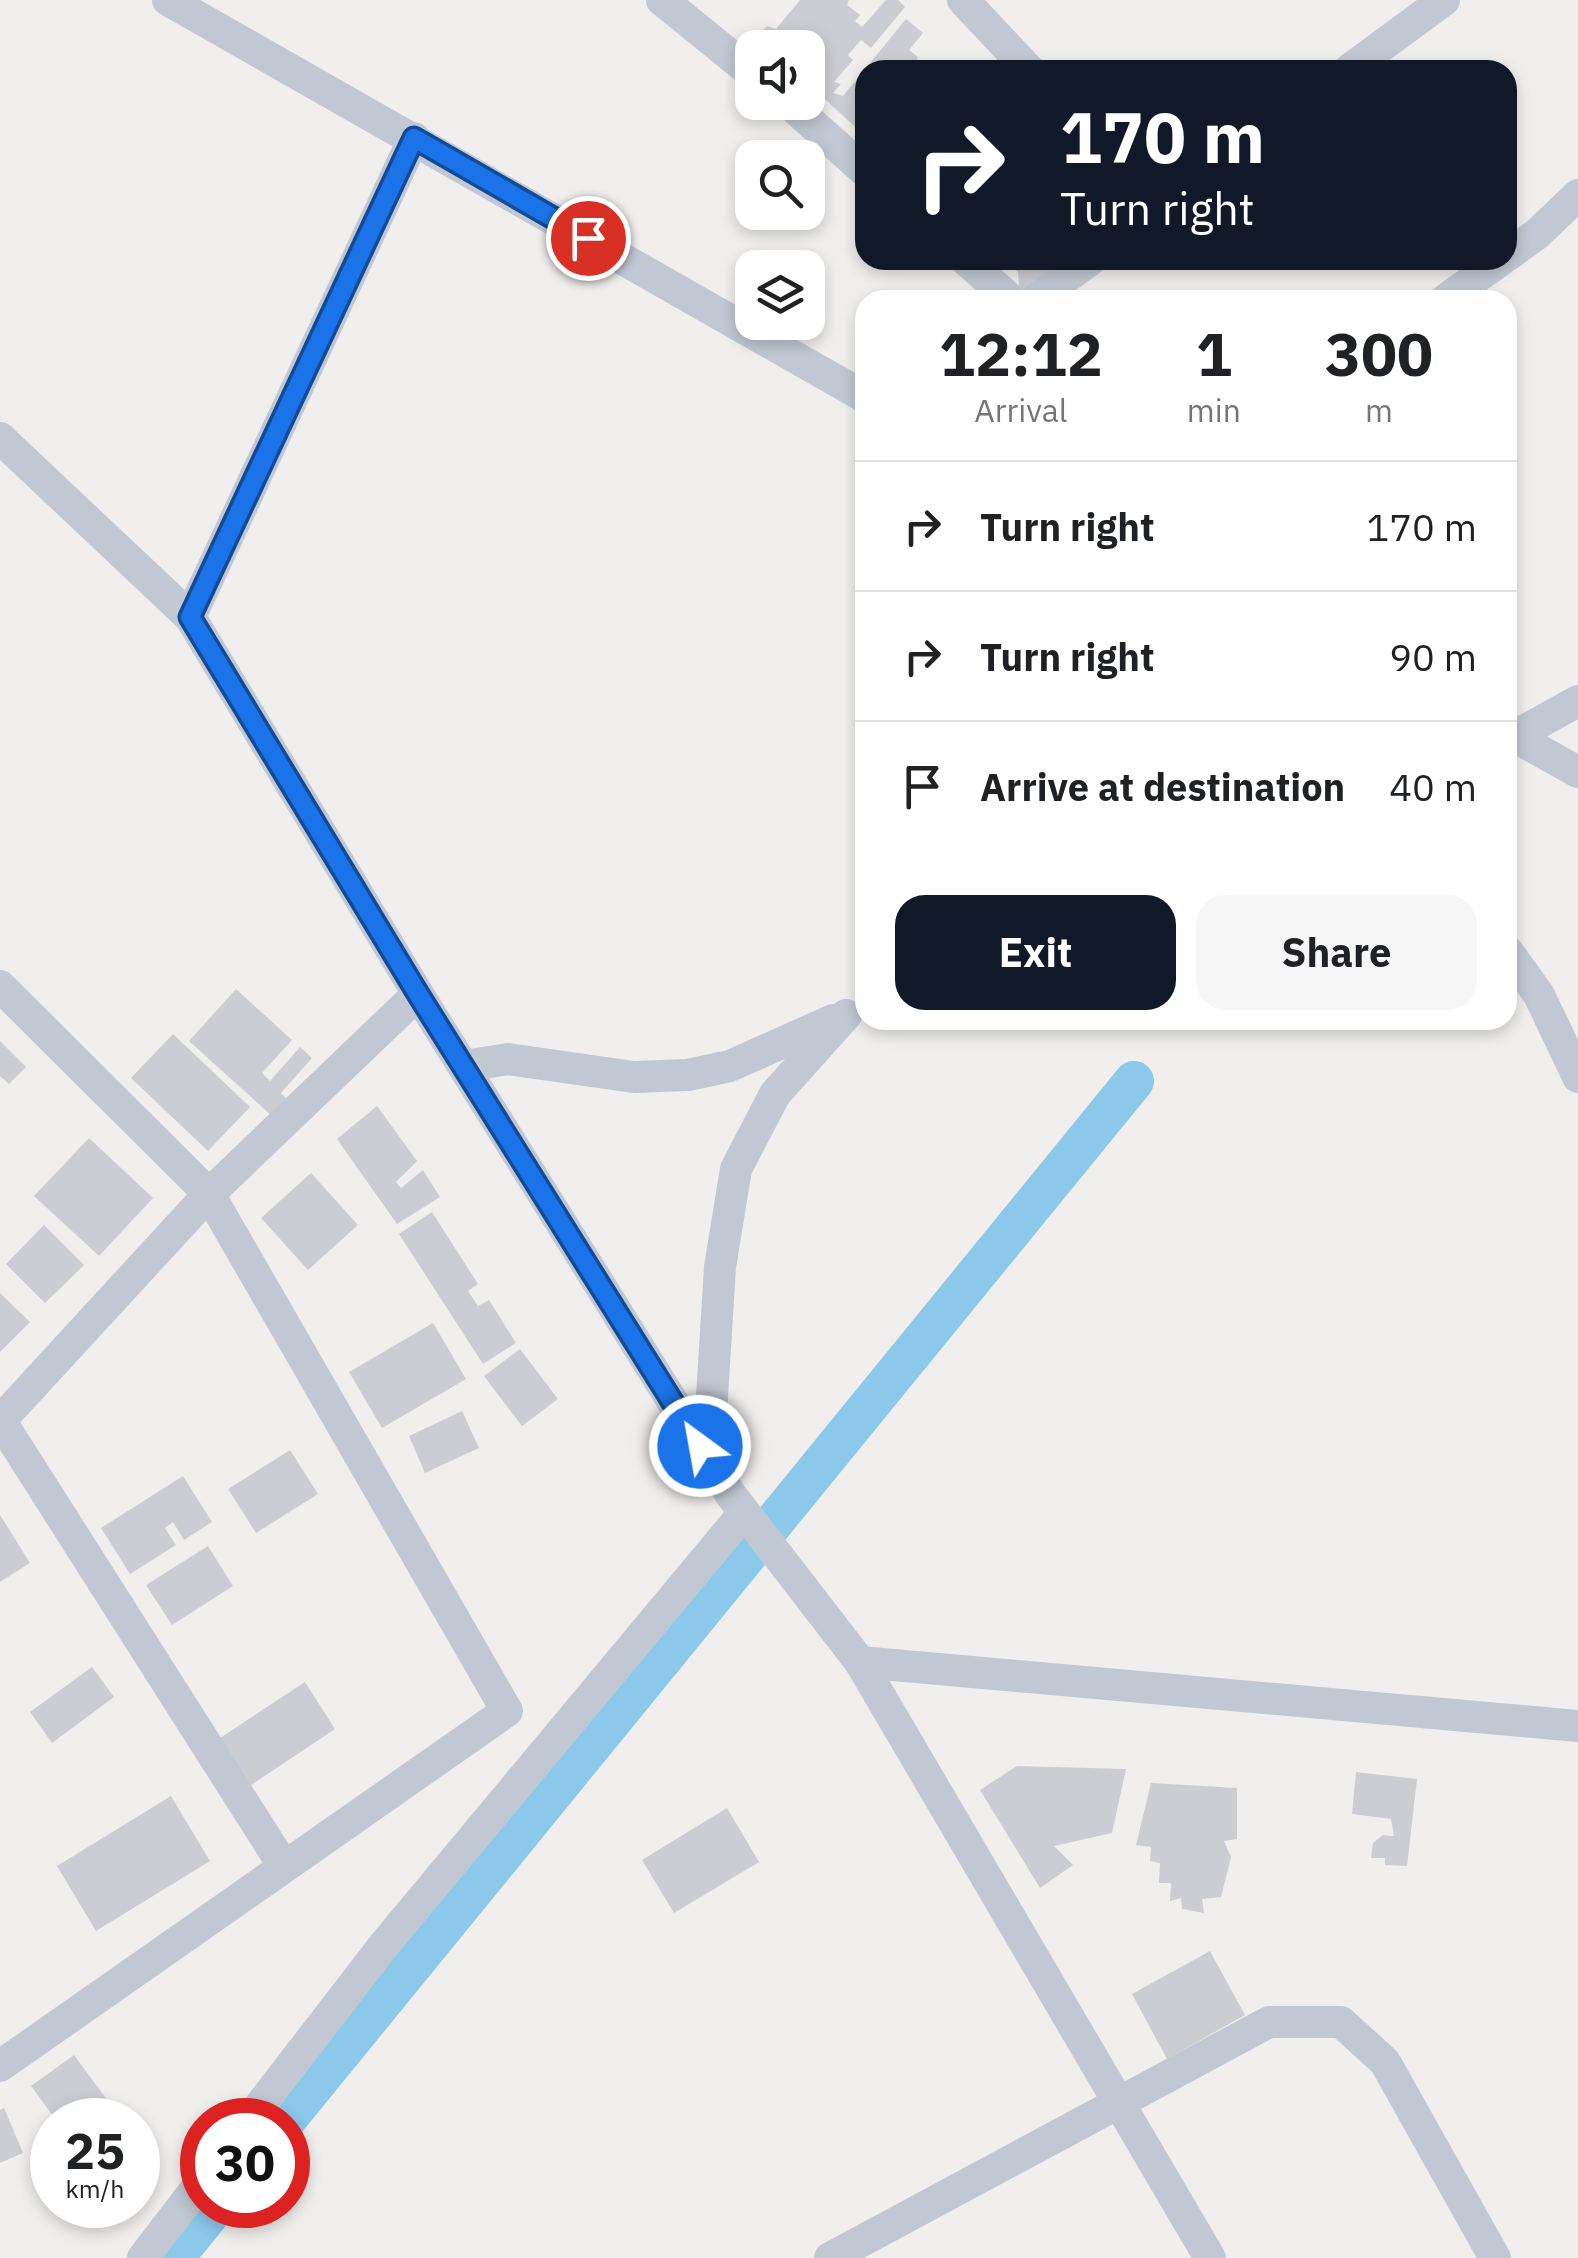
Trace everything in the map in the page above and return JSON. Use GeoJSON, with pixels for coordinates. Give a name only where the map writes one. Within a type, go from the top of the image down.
{"type":"FeatureCollection","features":[{"type":"Feature","properties":{"kind":"street"},"geometry":{"type":"LineString","coordinates":[[168,0],[855,391]]}},
{"type":"Feature","properties":{"kind":"street"},"geometry":{"type":"LineString","coordinates":[[662,0],[735,60]]}},
{"type":"Feature","properties":{"kind":"street"},"geometry":{"type":"LineString","coordinates":[[963,0],[1020,60]]}},
{"type":"Feature","properties":{"kind":"street"},"geometry":{"type":"LineString","coordinates":[[1362,60],[1444,0]]}},
{"type":"Feature","properties":{"kind":"street"},"geometry":{"type":"LineString","coordinates":[[808,120],[855,162]]}},
{"type":"Feature","properties":{"kind":"street"},"geometry":{"type":"LineString","coordinates":[[190,617],[414,138]]}},
{"type":"Feature","properties":{"kind":"street"},"geometry":{"type":"LineString","coordinates":[[1517,249],[1578,195]]}},
{"type":"Feature","properties":{"kind":"street"},"geometry":{"type":"LineString","coordinates":[[977,270],[1000,290]]}},
{"type":"Feature","properties":{"kind":"street"},"geometry":{"type":"LineString","coordinates":[[1049,290],[1076,270]]}},
{"type":"Feature","properties":{"kind":"street"},"geometry":{"type":"LineString","coordinates":[[1460,290],[1487,270]]}},
{"type":"Feature","properties":{"kind":"street"},"geometry":{"type":"LineString","coordinates":[[0,438],[190,617],[418,994],[700,1446],[744,1513],[860,1662],[1210,2258]]}},
{"type":"Feature","properties":{"kind":"street"},"geometry":{"type":"LineString","coordinates":[[1517,732],[1578,701]]}},
{"type":"Feature","properties":{"kind":"street"},"geometry":{"type":"LineString","coordinates":[[1517,738],[1578,772]]}},
{"type":"Feature","properties":{"kind":"street"},"geometry":{"type":"LineString","coordinates":[[1517,964],[1539,995],[1578,1077]]}},
{"type":"Feature","properties":{"kind":"street"},"geometry":{"type":"LineString","coordinates":[[0,986],[209,1194],[507,1711],[553,1740]]}},
{"type":"Feature","properties":{"kind":"street"},"geometry":{"type":"LineString","coordinates":[[283,1865],[0,1420],[209,1194],[418,994]]}},
{"type":"Feature","properties":{"kind":"street"},"geometry":{"type":"LineString","coordinates":[[464,1066],[508,1060],[634,1076],[688,1075],[730,1066],[855,1011]]}},
{"type":"Feature","properties":{"kind":"street"},"geometry":{"type":"LineString","coordinates":[[700,1446],[711,1413],[720,1267],[736,1169],[775,1094],[855,1011]]}},
{"type":"Feature","properties":{"kind":"street"},"geometry":{"type":"LineString","coordinates":[[266,2098],[384,1945],[744,1513]]}},
{"type":"Feature","properties":{"kind":"street"},"geometry":{"type":"LineString","coordinates":[[860,1662],[1578,1726]]}},
{"type":"Feature","properties":{"kind":"street"},"geometry":{"type":"LineString","coordinates":[[0,2066],[507,1711]]}},
{"type":"Feature","properties":{"kind":"street"},"geometry":{"type":"LineString","coordinates":[[830,2258],[1270,2022],[1341,2022],[1385,2062],[1495,2258]]}},
{"type":"Feature","properties":{"kind":"street"},"geometry":{"type":"LineString","coordinates":[[144,2258],[180,2210]]}},
{"type":"Feature","properties":{"kind":"building"},"geometry":{"type":"Polygon","coordinates":[[[800,0],[849,0],[847,5],[860,15],[855,21],[862,27],[886,0],[898,0],[905,7],[871,48],[861,40],[848,55],[853,60],[834,82],[841,84],[833,93],[843,96],[855,81],[855,127],[825,99],[825,30],[763,30],[767,26],[776,29],[800,0]]]}},
{"type":"Feature","properties":{"kind":"building"},"geometry":{"type":"Polygon","coordinates":[[[906,19],[923,33],[909,50],[917,60],[872,60],[906,19]]]}},
{"type":"Feature","properties":{"kind":"building"},"geometry":{"type":"Polygon","coordinates":[[[1016,270],[1053,270],[1037,290],[1019,286],[1016,270]]]}},
{"type":"Feature","properties":{"kind":"building"},"geometry":{"type":"Polygon","coordinates":[[[236,989],[292,1040],[262,1073],[270,1081],[300,1047],[312,1058],[281,1093],[287,1099],[272,1116],[189,1041],[236,989]]]}},
{"type":"Feature","properties":{"kind":"building"},"geometry":{"type":"Polygon","coordinates":[[[173,1034],[250,1107],[208,1151],[131,1078],[173,1034]]]}},
{"type":"Feature","properties":{"kind":"building"},"geometry":{"type":"Polygon","coordinates":[[[0,1041],[26,1067],[9,1084],[0,1076],[0,1041]]]}},
{"type":"Feature","properties":{"kind":"building"},"geometry":{"type":"Polygon","coordinates":[[[377,1106],[417,1161],[396,1182],[401,1188],[423,1170],[440,1197],[397,1224],[337,1139],[377,1106]]]}},
{"type":"Feature","properties":{"kind":"building"},"geometry":{"type":"Polygon","coordinates":[[[89,1138],[153,1198],[99,1256],[34,1196],[89,1138]]]}},
{"type":"Feature","properties":{"kind":"building"},"geometry":{"type":"Polygon","coordinates":[[[311,1173],[358,1225],[308,1270],[261,1218],[311,1173]]]}},
{"type":"Feature","properties":{"kind":"building"},"geometry":{"type":"Polygon","coordinates":[[[432,1212],[478,1284],[468,1291],[478,1306],[489,1300],[516,1343],[483,1364],[399,1234],[432,1212]]]}},
{"type":"Feature","properties":{"kind":"building"},"geometry":{"type":"Polygon","coordinates":[[[44,1225],[84,1265],[45,1303],[6,1264],[44,1225]]]}},
{"type":"Feature","properties":{"kind":"building"},"geometry":{"type":"Polygon","coordinates":[[[0,1293],[30,1322],[0,1352],[0,1293]]]}},
{"type":"Feature","properties":{"kind":"building"},"geometry":{"type":"Polygon","coordinates":[[[433,1323],[466,1379],[382,1428],[349,1372],[433,1323]]]}},
{"type":"Feature","properties":{"kind":"building"},"geometry":{"type":"Polygon","coordinates":[[[520,1349],[558,1399],[522,1426],[484,1376],[520,1349]]]}},
{"type":"Feature","properties":{"kind":"building"},"geometry":{"type":"Polygon","coordinates":[[[462,1411],[479,1448],[425,1473],[409,1436],[462,1411]]]}},
{"type":"Feature","properties":{"kind":"building"},"geometry":{"type":"Polygon","coordinates":[[[290,1450],[318,1494],[256,1533],[228,1489],[290,1450]]]}},
{"type":"Feature","properties":{"kind":"building"},"geometry":{"type":"Polygon","coordinates":[[[183,1476],[212,1522],[184,1540],[173,1522],[165,1528],[176,1545],[130,1574],[101,1528],[183,1476]]]}},
{"type":"Feature","properties":{"kind":"building"},"geometry":{"type":"Polygon","coordinates":[[[0,1515],[30,1563],[0,1582],[0,1515]]]}},
{"type":"Feature","properties":{"kind":"building"},"geometry":{"type":"Polygon","coordinates":[[[208,1546],[233,1586],[172,1625],[146,1585],[208,1546]]]}},
{"type":"Feature","properties":{"kind":"building"},"geometry":{"type":"Polygon","coordinates":[[[92,1667],[114,1697],[52,1743],[30,1712],[92,1667]]]}},
{"type":"Feature","properties":{"kind":"building"},"geometry":{"type":"Polygon","coordinates":[[[305,1682],[335,1729],[251,1785],[220,1738],[305,1682]]]}},
{"type":"Feature","properties":{"kind":"building"},"geometry":{"type":"Polygon","coordinates":[[[1017,1766],[1126,1769],[1112,1833],[1054,1846],[1073,1865],[1040,1888],[980,1790],[1017,1766]]]}},
{"type":"Feature","properties":{"kind":"building"},"geometry":{"type":"Polygon","coordinates":[[[1356,1772],[1417,1779],[1407,1866],[1385,1865],[1385,1858],[1371,1858],[1373,1843],[1383,1835],[1394,1836],[1391,1819],[1352,1814],[1356,1772]]]}},
{"type":"Feature","properties":{"kind":"building"},"geometry":{"type":"Polygon","coordinates":[[[1151,1783],[1237,1788],[1237,1839],[1224,1841],[1231,1857],[1221,1897],[1202,1899],[1204,1913],[1182,1909],[1181,1898],[1170,1901],[1171,1883],[1159,1883],[1160,1863],[1150,1861],[1151,1847],[1136,1845],[1151,1783]]]}},
{"type":"Feature","properties":{"kind":"building"},"geometry":{"type":"Polygon","coordinates":[[[171,1796],[210,1861],[96,1931],[57,1866],[171,1796]]]}},
{"type":"Feature","properties":{"kind":"building"},"geometry":{"type":"Polygon","coordinates":[[[727,1808],[759,1862],[674,1913],[642,1860],[727,1808]]]}},
{"type":"Feature","properties":{"kind":"building"},"geometry":{"type":"Polygon","coordinates":[[[1210,1951],[1245,2015],[1167,2059],[1132,1994],[1210,1951]]]}},
{"type":"Feature","properties":{"kind":"building"},"geometry":{"type":"Polygon","coordinates":[[[74,2055],[106,2098],[40,2098],[31,2086],[74,2055]]]}},
{"type":"Feature","properties":{"kind":"building"},"geometry":{"type":"Polygon","coordinates":[[[4,2108],[23,2153],[0,2163],[0,2110],[4,2108]]]}},
{"type":"Feature","properties":{"kind":"waterway"},"geometry":{"type":"LineString","coordinates":[[304,2098],[1134,1081]]}},
{"type":"Feature","properties":{"kind":"waterway"},"geometry":{"type":"LineString","coordinates":[[174,2258],[198,2228]]}},
{"type":"Feature","properties":{"kind":"route"},"geometry":{"type":"LineString","coordinates":[[588,238],[414,138],[190,617],[418,994],[700,1446]]}}]}
